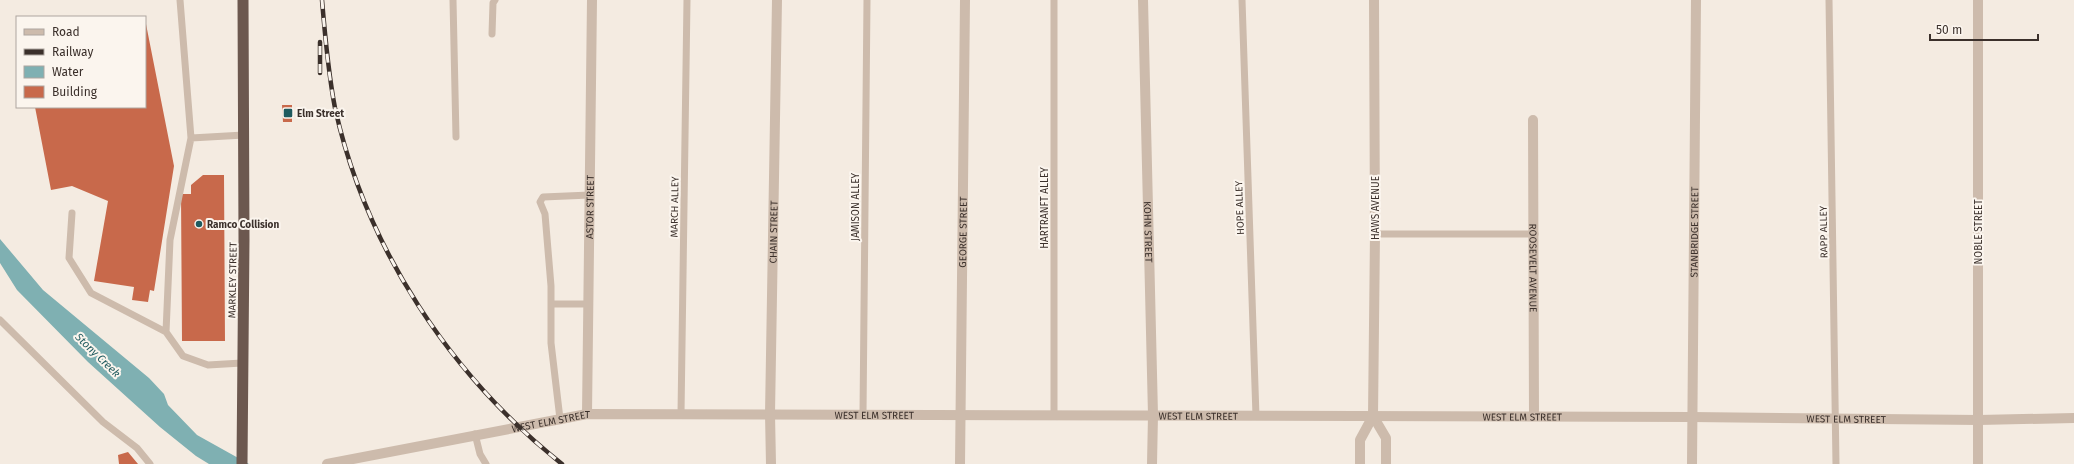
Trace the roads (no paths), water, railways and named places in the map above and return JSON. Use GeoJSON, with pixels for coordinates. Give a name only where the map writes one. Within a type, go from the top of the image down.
{"type":"FeatureCollection","features":[{"type":"Feature","properties":{"kind":"highway","name":"MARKLEY STREET"},"geometry":{"type":"LineString","coordinates":[[242,464],[244,135],[243,0]]}},
{"type":"Feature","properties":{"kind":"street","name":"ASTOR STREET"},"geometry":{"type":"LineString","coordinates":[[587,414],[592,0]]}},
{"type":"Feature","properties":{"kind":"street","name":"CHAIN STREET"},"geometry":{"type":"LineString","coordinates":[[771,464],[770,414],[777,0]]}},
{"type":"Feature","properties":{"kind":"street","name":"GEORGE STREET"},"geometry":{"type":"LineString","coordinates":[[960,464],[965,0]]}},
{"type":"Feature","properties":{"kind":"street","name":"KOHN STREET"},"geometry":{"type":"LineString","coordinates":[[1143,0],[1153,415],[1152,464]]}},
{"type":"Feature","properties":{"kind":"street","name":"HAWS AVENUE"},"geometry":{"type":"LineString","coordinates":[[1360,464],[1360,440],[1373,416],[1375,234],[1374,0]]}},
{"type":"Feature","properties":{"kind":"street","name":"STANBRIDGE STREET"},"geometry":{"type":"LineString","coordinates":[[1692,464],[1696,0]]}},
{"type":"Feature","properties":{"kind":"street","name":"NOBLE STREET"},"geometry":{"type":"LineString","coordinates":[[1978,0],[1978,464]]}},
{"type":"Feature","properties":{"kind":"street","name":"ROOSEVELT AVENUE"},"geometry":{"type":"LineString","coordinates":[[1533,120],[1535,234],[1534,416]]}},
{"type":"Feature","properties":{"kind":"street","name":"WEST ELM STREET"},"geometry":{"type":"LineString","coordinates":[[327,464],[475,434],[587,414],[1534,416],[1979,420],[2074,418]]}},
{"type":"Feature","properties":{"kind":"street"},"geometry":{"type":"LineString","coordinates":[[1373,416],[1386,438],[1386,464]]}},
{"type":"Feature","properties":{"kind":"lane"},"geometry":{"type":"LineString","coordinates":[[166,332],[170,240],[191,138],[180,0]]}},
{"type":"Feature","properties":{"kind":"lane"},"geometry":{"type":"LineString","coordinates":[[453,0],[456,137]]}},
{"type":"Feature","properties":{"kind":"lane"},"geometry":{"type":"LineString","coordinates":[[492,34],[493,3],[495,0]]}},
{"type":"Feature","properties":{"kind":"lane","name":"MARCH ALLEY"},"geometry":{"type":"LineString","coordinates":[[681,414],[687,0]]}},
{"type":"Feature","properties":{"kind":"lane","name":"JAMISON ALLEY"},"geometry":{"type":"LineString","coordinates":[[863,415],[867,0]]}},
{"type":"Feature","properties":{"kind":"lane","name":"HARTRANFT ALLEY"},"geometry":{"type":"LineString","coordinates":[[1054,0],[1054,415]]}},
{"type":"Feature","properties":{"kind":"lane","name":"HOPE ALLEY"},"geometry":{"type":"LineString","coordinates":[[1242,0],[1256,416]]}},
{"type":"Feature","properties":{"kind":"lane","name":"RAPP ALLEY"},"geometry":{"type":"LineString","coordinates":[[1829,0],[1836,464]]}},
{"type":"Feature","properties":{"kind":"lane"},"geometry":{"type":"LineString","coordinates":[[191,138],[244,135]]}},
{"type":"Feature","properties":{"kind":"lane"},"geometry":{"type":"LineString","coordinates":[[560,419],[551,343],[551,304],[546,214],[540,202],[543,197],[590,195]]}},
{"type":"Feature","properties":{"kind":"lane"},"geometry":{"type":"LineString","coordinates":[[72,213],[69,258],[92,293],[166,332],[183,356],[208,365],[242,363]]}},
{"type":"Feature","properties":{"kind":"lane"},"geometry":{"type":"LineString","coordinates":[[1375,234],[1535,234]]}},
{"type":"Feature","properties":{"kind":"lane"},"geometry":{"type":"LineString","coordinates":[[551,304],[589,304]]}},
{"type":"Feature","properties":{"kind":"lane"},"geometry":{"type":"LineString","coordinates":[[0,320],[103,422],[137,448],[150,464]]}},
{"type":"Feature","properties":{"kind":"lane"},"geometry":{"type":"LineString","coordinates":[[475,434],[480,454],[486,464]]}},
{"type":"Feature","properties":{"kind":"water","name":"Stony Creek"},"geometry":{"type":"Polygon","coordinates":[[[0,239],[43,290],[149,378],[164,394],[168,405],[197,435],[249,464],[209,464],[196,456],[160,427],[88,362],[17,290],[0,263],[0,239]]]}},
{"type":"Feature","properties":{"kind":"railway"},"geometry":{"type":"LineString","coordinates":[[322,0],[335,108],[349,160],[368,210],[391,259],[418,305],[449,349],[484,391],[521,429],[562,464]]}},
{"type":"Feature","properties":{"kind":"railway"},"geometry":{"type":"LineString","coordinates":[[320,42],[320,73]]}},
{"type":"Feature","properties":{"kind":"place","name":"Elm Street"},"geometry":{"type":"Point","coordinates":[288,113]}},
{"type":"Feature","properties":{"kind":"place","name":"Ramco Collision"},"geometry":{"type":"Point","coordinates":[199,224]}}]}
